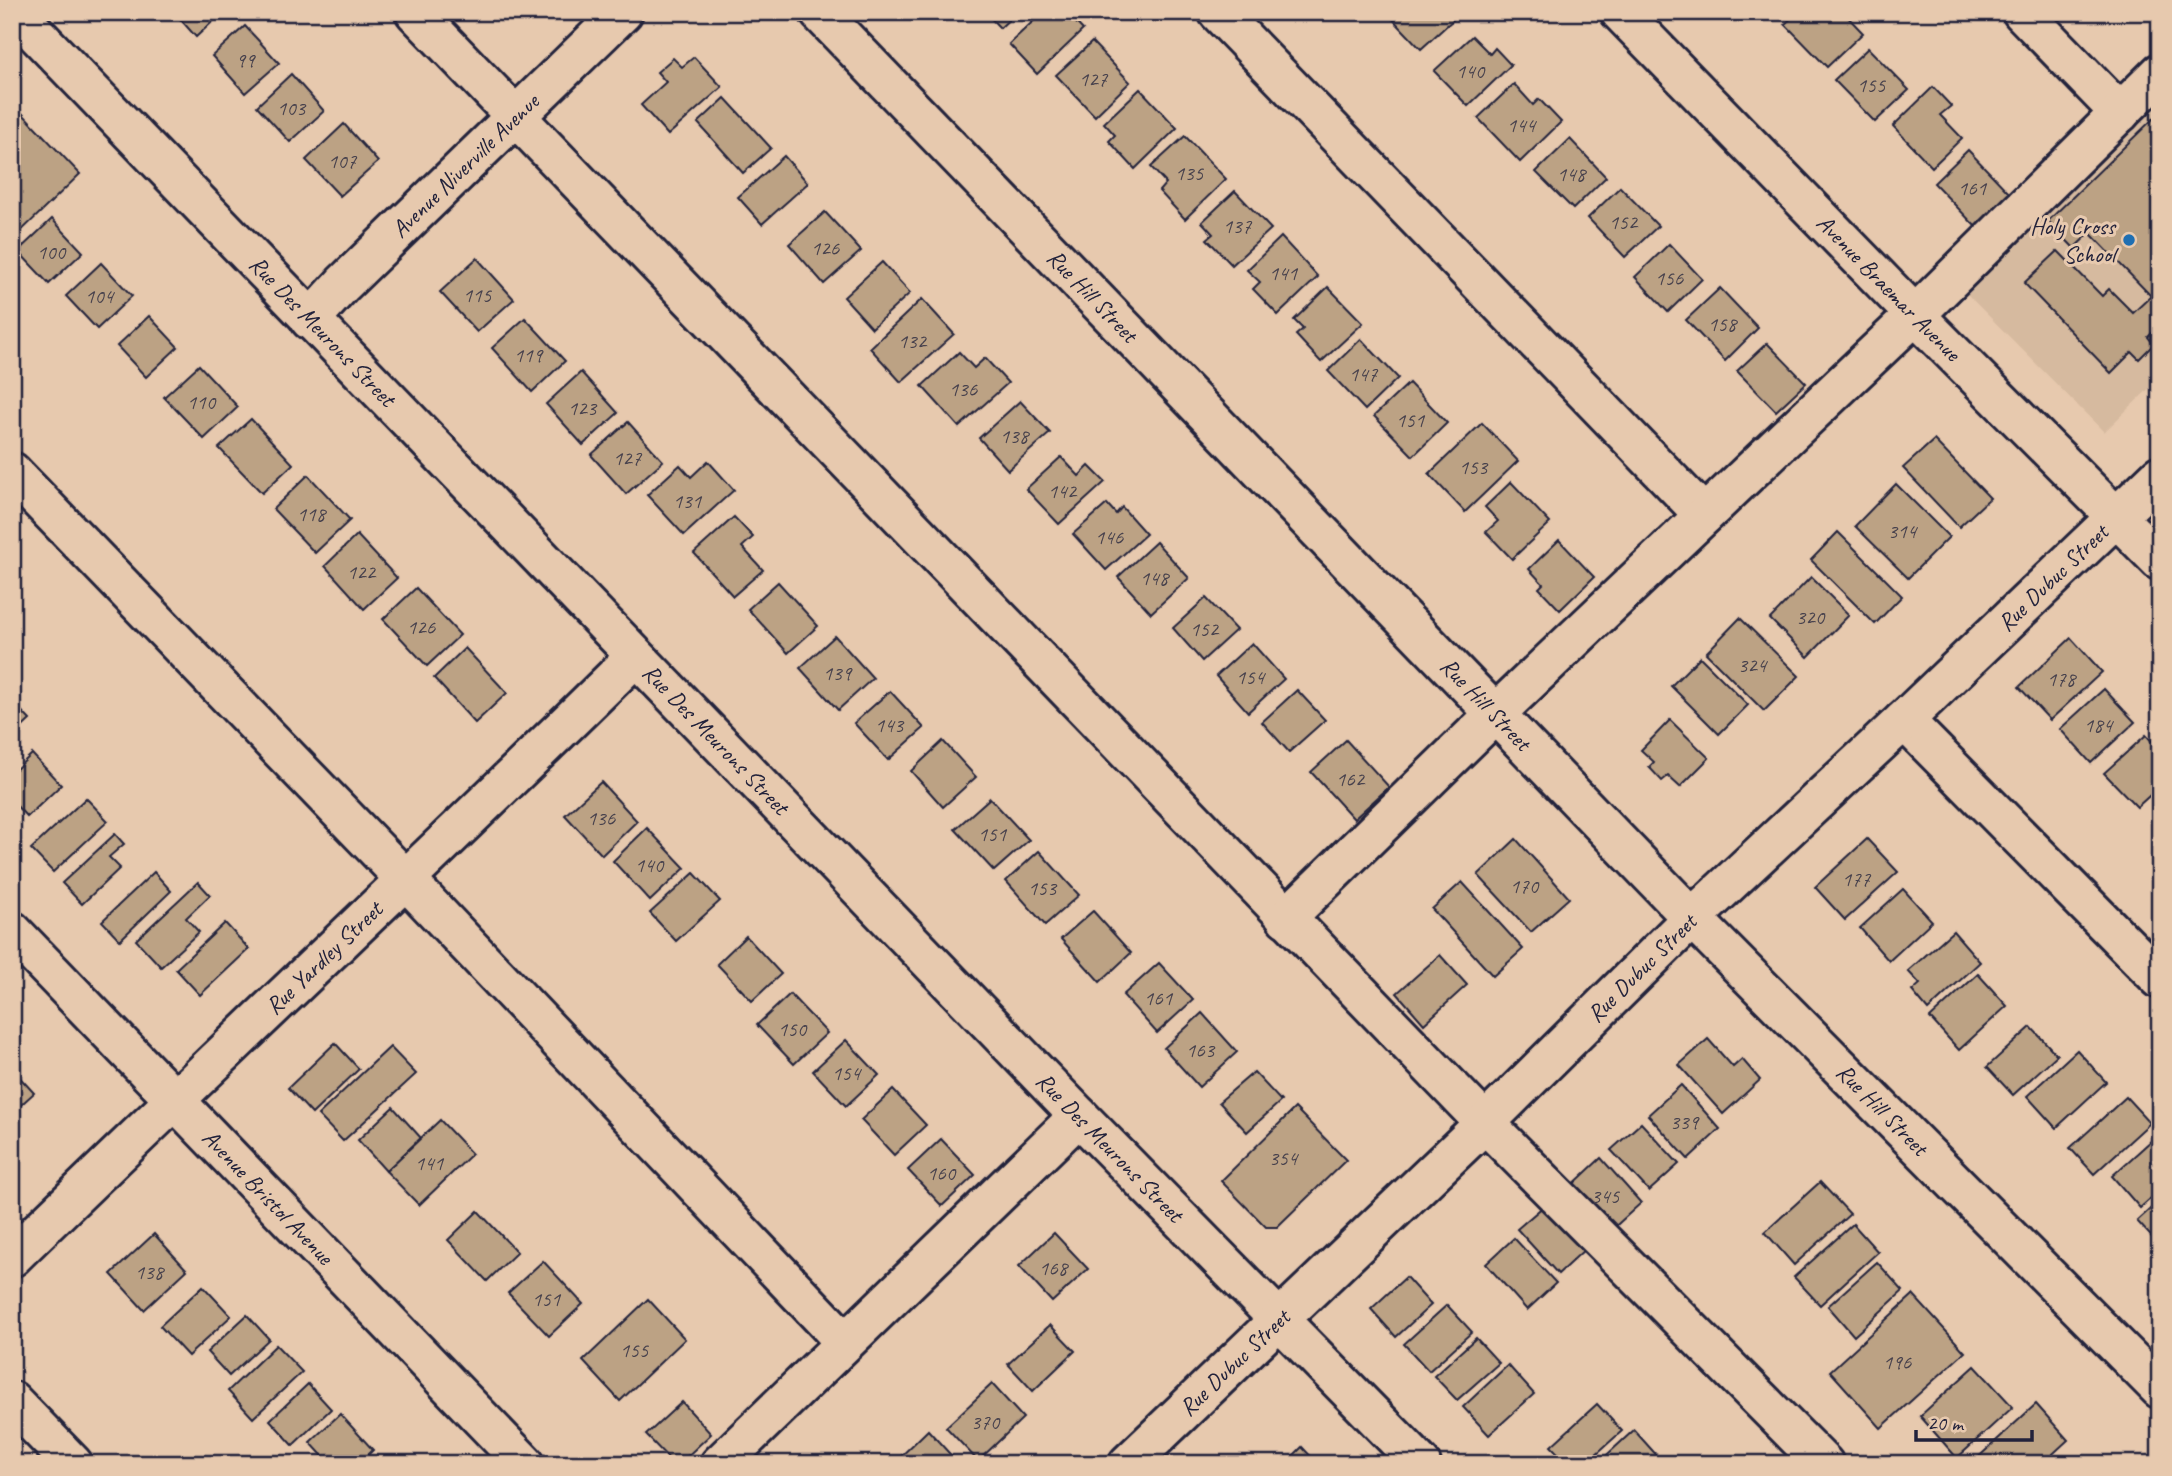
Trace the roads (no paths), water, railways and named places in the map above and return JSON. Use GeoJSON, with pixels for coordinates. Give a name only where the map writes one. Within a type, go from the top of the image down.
{"type":"FeatureCollection","features":[{"type":"Feature","properties":{"kind":"street"},"geometry":{"type":"LineString","coordinates":[[415,12],[1286,918],[1485,1123],[1824,1464]]}},
{"type":"Feature","properties":{"kind":"street","name":"Avenue Niverville Avenue"},"geometry":{"type":"LineString","coordinates":[[310,320],[343,284],[623,12]]}},
{"type":"Feature","properties":{"kind":"street","name":"Rue Hill Street"},"geometry":{"type":"LineString","coordinates":[[819,12],[1692,918],[2160,1389]]}},
{"type":"Feature","properties":{"kind":"street"},"geometry":{"type":"LineString","coordinates":[[1218,12],[1703,515]]}},
{"type":"Feature","properties":{"kind":"street","name":"Avenue Braemar Avenue"},"geometry":{"type":"LineString","coordinates":[[1620,12],[1915,315],[2160,561]]}},
{"type":"Feature","properties":{"kind":"street"},"geometry":{"type":"LineString","coordinates":[[2022,12],[2120,113]]}},
{"type":"Feature","properties":{"kind":"street","name":"Rue Des Meurons Street"},"geometry":{"type":"LineString","coordinates":[[18,25],[310,320],[1079,1116],[1421,1464]]}},
{"type":"Feature","properties":{"kind":"street"},"geometry":{"type":"LineString","coordinates":[[1286,918],[1495,714],[1915,315],[2160,73]]}},
{"type":"Feature","properties":{"kind":"street"},"geometry":{"type":"LineString","coordinates":[[12,472],[406,880],[845,1342]]}},
{"type":"Feature","properties":{"kind":"street","name":"Rue Dubuc Street"},"geometry":{"type":"LineString","coordinates":[[1128,1464],[1485,1123],[1692,918],[2160,475]]}},
{"type":"Feature","properties":{"kind":"street","name":"Rue Yardley Street"},"geometry":{"type":"LineString","coordinates":[[12,1257],[635,657]]}},
{"type":"Feature","properties":{"kind":"street"},"geometry":{"type":"LineString","coordinates":[[1904,720],[2160,979]]}},
{"type":"Feature","properties":{"kind":"street","name":"Avenue Bristol Avenue"},"geometry":{"type":"LineString","coordinates":[[12,931],[525,1464]]}},
{"type":"Feature","properties":{"kind":"street"},"geometry":{"type":"LineString","coordinates":[[720,1464],[1079,1116]]}},
{"type":"Feature","properties":{"kind":"street"},"geometry":{"type":"LineString","coordinates":[[12,1401],[72,1464]]}},
{"type":"Feature","properties":{"kind":"place","name":"Holy Cross School"},"geometry":{"type":"Point","coordinates":[2129,240]}}]}
